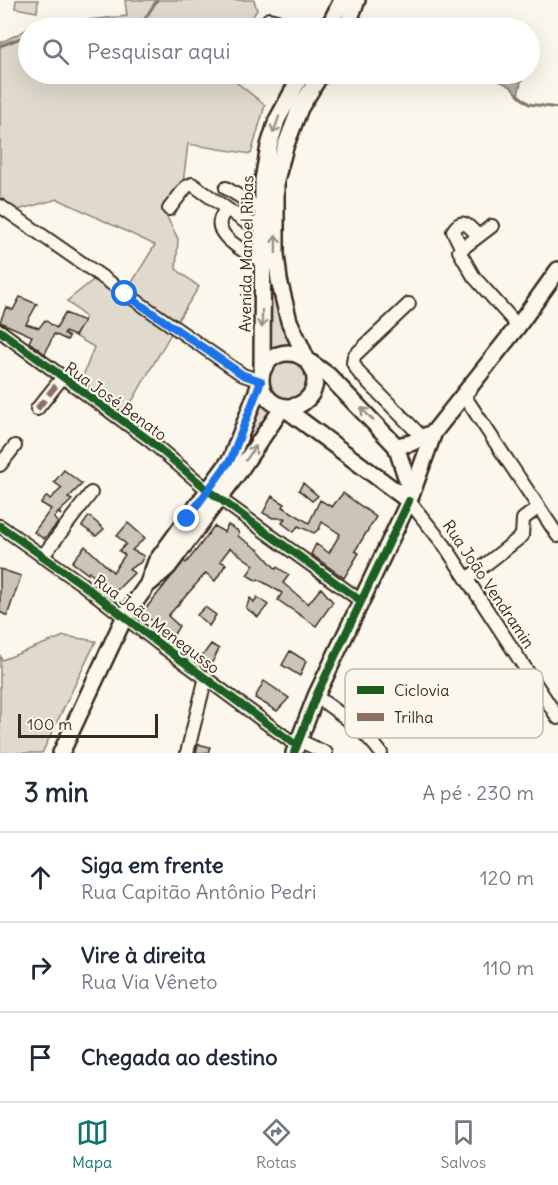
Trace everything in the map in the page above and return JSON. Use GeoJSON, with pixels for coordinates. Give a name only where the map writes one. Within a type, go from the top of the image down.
{"type":"FeatureCollection","features":[{"type":"Feature","properties":{"kind":"main road"},"geometry":{"type":"LineString","coordinates":[[333,18],[342,0]]}},
{"type":"Feature","properties":{"kind":"main road"},"geometry":{"type":"LineString","coordinates":[[350,18],[357,0]]}},
{"type":"Feature","properties":{"kind":"main road","name":"Avenida Manoel Ribas"},"geometry":{"type":"LineString","coordinates":[[262,376],[263,180],[269,146],[277,120],[297,84]]}},
{"type":"Feature","properties":{"kind":"main road","name":"Avenida Manoel Ribas"},"geometry":{"type":"LineString","coordinates":[[315,84],[300,108],[285,147],[276,180],[276,254],[284,304],[296,336],[307,360],[328,375]]}},
{"type":"Feature","properties":{"kind":"main road"},"geometry":{"type":"LineString","coordinates":[[296,746],[316,696],[410,501],[429,435],[518,326],[557,272]]}},
{"type":"Feature","properties":{"kind":"main road","name":"Avenida Manoel Ribas"},"geometry":{"type":"LineString","coordinates":[[296,336],[328,375],[396,446],[407,480],[410,501]]}},
{"type":"Feature","properties":{"kind":"main road"},"geometry":{"type":"LineString","coordinates":[[61,753],[124,616],[148,585],[156,562],[213,494],[238,473],[283,407],[300,405],[313,393],[315,375],[307,360],[290,353],[273,357],[266,364],[231,459],[213,494]]}},
{"type":"Feature","properties":{"kind":"main road"},"geometry":{"type":"LineString","coordinates":[[262,376],[262,390],[274,404],[283,407],[410,501]]}},
{"type":"Feature","properties":{"kind":"main road"},"geometry":{"type":"LineString","coordinates":[[396,446],[411,443],[429,435]]}},
{"type":"Feature","properties":{"kind":"street"},"geometry":{"type":"LineString","coordinates":[[169,209],[190,184],[244,221],[262,218]]}},
{"type":"Feature","properties":{"kind":"street"},"geometry":{"type":"LineString","coordinates":[[226,188],[262,218]]}},
{"type":"Feature","properties":{"kind":"street"},"geometry":{"type":"LineString","coordinates":[[0,206],[243,375],[262,376]]}},
{"type":"Feature","properties":{"kind":"street"},"geometry":{"type":"LineString","coordinates":[[226,209],[220,220],[219,226],[222,232],[245,254],[262,260]]}},
{"type":"Feature","properties":{"kind":"street"},"geometry":{"type":"LineString","coordinates":[[462,249],[454,236],[453,231],[456,226],[467,224],[478,236]]}},
{"type":"Feature","properties":{"kind":"street"},"geometry":{"type":"LineString","coordinates":[[492,226],[459,251],[474,277],[518,326]]}},
{"type":"Feature","properties":{"kind":"street"},"geometry":{"type":"LineString","coordinates":[[409,304],[354,356],[353,363],[359,373],[429,435]]}},
{"type":"Feature","properties":{"kind":"street","name":"Rua José Benato"},"geometry":{"type":"LineString","coordinates":[[0,331],[149,440],[213,494],[361,601]]}},
{"type":"Feature","properties":{"kind":"street"},"geometry":{"type":"LineString","coordinates":[[37,409],[62,378]]}},
{"type":"Feature","properties":{"kind":"street"},"geometry":{"type":"LineString","coordinates":[[463,394],[558,536]]}},
{"type":"Feature","properties":{"kind":"street"},"geometry":{"type":"LineString","coordinates":[[0,465],[15,446]]}},
{"type":"Feature","properties":{"kind":"street"},"geometry":{"type":"LineString","coordinates":[[42,557],[91,493]]}},
{"type":"Feature","properties":{"kind":"street","name":"Rua João Vendramin"},"geometry":{"type":"LineString","coordinates":[[410,501],[445,546],[526,669]]}},
{"type":"Feature","properties":{"kind":"street"},"geometry":{"type":"LineString","coordinates":[[467,579],[522,536],[523,519],[539,507]]}},
{"type":"Feature","properties":{"kind":"street","name":"Rua João Menegusso"},"geometry":{"type":"LineString","coordinates":[[0,526],[296,746],[326,753]]}},
{"type":"Feature","properties":{"kind":"street"},"geometry":{"type":"LineString","coordinates":[[187,753],[206,677]]}},
{"type":"Feature","properties":{"kind":"street","name":"Rua João Vendramin"},"geometry":{"type":"LineString","coordinates":[[543,695],[558,718]]}},
{"type":"Feature","properties":{"kind":"street"},"geometry":{"type":"LineString","coordinates":[[316,696],[345,717]]}},
{"type":"Feature","properties":{"kind":"street"},"geometry":{"type":"LineString","coordinates":[[370,738],[381,753]]}},
{"type":"Feature","properties":{"kind":"shaded area"},"geometry":{"type":"Polygon","coordinates":[[[16,0],[38,0],[37,12],[15,8],[16,0]]]}},
{"type":"Feature","properties":{"kind":"shaded area"},"geometry":{"type":"Polygon","coordinates":[[[125,0],[254,0],[257,10],[252,18],[107,18],[127,16],[125,0]]]}},
{"type":"Feature","properties":{"kind":"shaded area"},"geometry":{"type":"Polygon","coordinates":[[[18,34],[18,84],[239,84],[265,105],[251,154],[188,144],[183,183],[164,211],[178,239],[176,269],[199,287],[174,326],[126,292],[155,245],[58,199],[10,212],[0,205],[0,43],[18,34]]]}},
{"type":"Feature","properties":{"kind":"shaded area"},"geometry":{"type":"Polygon","coordinates":[[[505,84],[521,84],[518,95],[505,84]]]}},
{"type":"Feature","properties":{"kind":"shaded area"},"geometry":{"type":"Polygon","coordinates":[[[269,265],[301,352],[291,349],[282,350],[265,359],[269,265]]]}},
{"type":"Feature","properties":{"kind":"shaded area"},"geometry":{"type":"Polygon","coordinates":[[[97,277],[173,330],[123,417],[80,384],[94,347],[75,336],[85,317],[67,301],[97,277]]]}},
{"type":"Feature","properties":{"kind":"shaded area"},"geometry":{"type":"Polygon","coordinates":[[[288,359],[303,365],[309,380],[303,395],[288,401],[273,395],[267,380],[273,365],[288,359]]]}},
{"type":"Feature","properties":{"kind":"shaded area"},"geometry":{"type":"Polygon","coordinates":[[[262,394],[278,411],[233,465],[262,394]]]}},
{"type":"Feature","properties":{"kind":"shaded area"},"geometry":{"type":"Polygon","coordinates":[[[64,636],[96,641],[42,753],[0,753],[0,655],[2,660],[64,636]]]}},
{"type":"Feature","properties":{"kind":"building"},"geometry":{"type":"Polygon","coordinates":[[[20,297],[37,304],[26,324],[39,328],[45,320],[56,328],[65,313],[84,321],[75,336],[65,332],[64,334],[69,337],[67,340],[54,334],[45,354],[29,342],[32,336],[0,322],[6,307],[13,310],[20,297]]]}},
{"type":"Feature","properties":{"kind":"building"},"geometry":{"type":"Polygon","coordinates":[[[64,470],[82,484],[68,498],[72,500],[59,512],[61,515],[58,513],[54,518],[58,523],[44,539],[34,532],[51,509],[41,503],[47,496],[50,499],[62,488],[54,482],[64,470]]]}},
{"type":"Feature","properties":{"kind":"building"},"geometry":{"type":"Polygon","coordinates":[[[303,483],[318,496],[312,501],[299,490],[303,483]]]}},
{"type":"Feature","properties":{"kind":"building"},"geometry":{"type":"Polygon","coordinates":[[[343,493],[376,517],[355,551],[359,553],[344,578],[311,554],[316,544],[329,553],[340,534],[322,522],[314,533],[298,526],[294,532],[282,523],[285,518],[273,518],[263,513],[272,496],[285,504],[283,507],[309,523],[320,500],[332,507],[343,493]]]}},
{"type":"Feature","properties":{"kind":"building"},"geometry":{"type":"Polygon","coordinates":[[[89,516],[104,529],[96,536],[82,526],[89,516]]]}},
{"type":"Feature","properties":{"kind":"building"},"geometry":{"type":"Polygon","coordinates":[[[128,523],[145,538],[132,550],[144,556],[140,563],[129,569],[134,573],[113,594],[89,572],[88,574],[72,562],[85,546],[113,572],[125,555],[119,551],[126,544],[117,536],[128,523]]]}},
{"type":"Feature","properties":{"kind":"building"},"geometry":{"type":"Polygon","coordinates":[[[228,525],[237,530],[238,536],[259,550],[276,569],[277,567],[289,575],[283,583],[308,604],[321,588],[333,602],[316,626],[278,600],[282,593],[247,575],[254,565],[230,548],[220,561],[226,564],[215,581],[206,573],[168,616],[179,626],[170,641],[159,631],[161,630],[143,612],[184,561],[186,563],[214,526],[224,532],[228,525]]]}},
{"type":"Feature","properties":{"kind":"building"},"geometry":{"type":"Polygon","coordinates":[[[0,569],[21,576],[7,616],[0,612],[0,569]]]}},
{"type":"Feature","properties":{"kind":"building"},"geometry":{"type":"Polygon","coordinates":[[[257,597],[268,605],[258,617],[246,608],[250,598],[254,602],[257,597]]]}},
{"type":"Feature","properties":{"kind":"building"},"geometry":{"type":"Polygon","coordinates":[[[205,607],[216,615],[209,626],[197,615],[205,607]]]}},
{"type":"Feature","properties":{"kind":"building"},"geometry":{"type":"Polygon","coordinates":[[[211,644],[219,649],[210,666],[200,659],[211,644]]]}},
{"type":"Feature","properties":{"kind":"building"},"geometry":{"type":"Polygon","coordinates":[[[290,651],[306,661],[300,676],[282,665],[290,651]]]}},
{"type":"Feature","properties":{"kind":"building"},"geometry":{"type":"Polygon","coordinates":[[[264,681],[289,698],[277,711],[255,698],[264,681]]]}},
{"type":"Feature","properties":{"kind":"building"},"geometry":{"type":"Polygon","coordinates":[[[198,744],[210,747],[208,753],[196,753],[198,744]]]}},
{"type":"Feature","properties":{"kind":"waterway"},"geometry":{"type":"LineString","coordinates":[[145,18],[157,0]]}},
{"type":"Feature","properties":{"kind":"waterway"},"geometry":{"type":"LineString","coordinates":[[0,46],[18,39]]}},
{"type":"Feature","properties":{"kind":"waterway"},"geometry":{"type":"LineString","coordinates":[[518,95],[529,104],[558,108]]}},
{"type":"Feature","properties":{"kind":"marked path"},"geometry":{"type":"LineString","coordinates":[[37,409],[62,378]]}},
{"type":"Feature","properties":{"kind":"cycle path"},"geometry":{"type":"LineString","coordinates":[[0,331],[149,440],[209,491],[361,601]]}},
{"type":"Feature","properties":{"kind":"cycle path"},"geometry":{"type":"LineString","coordinates":[[294,753],[316,696],[409,501]]}},
{"type":"Feature","properties":{"kind":"cycle path"},"geometry":{"type":"LineString","coordinates":[[0,526],[82,584],[296,745]]}},
{"type":"Feature","properties":{"kind":"route"},"geometry":{"type":"LineString","coordinates":[[125,294],[243,375],[261,381],[231,459],[187,519]]}}]}
